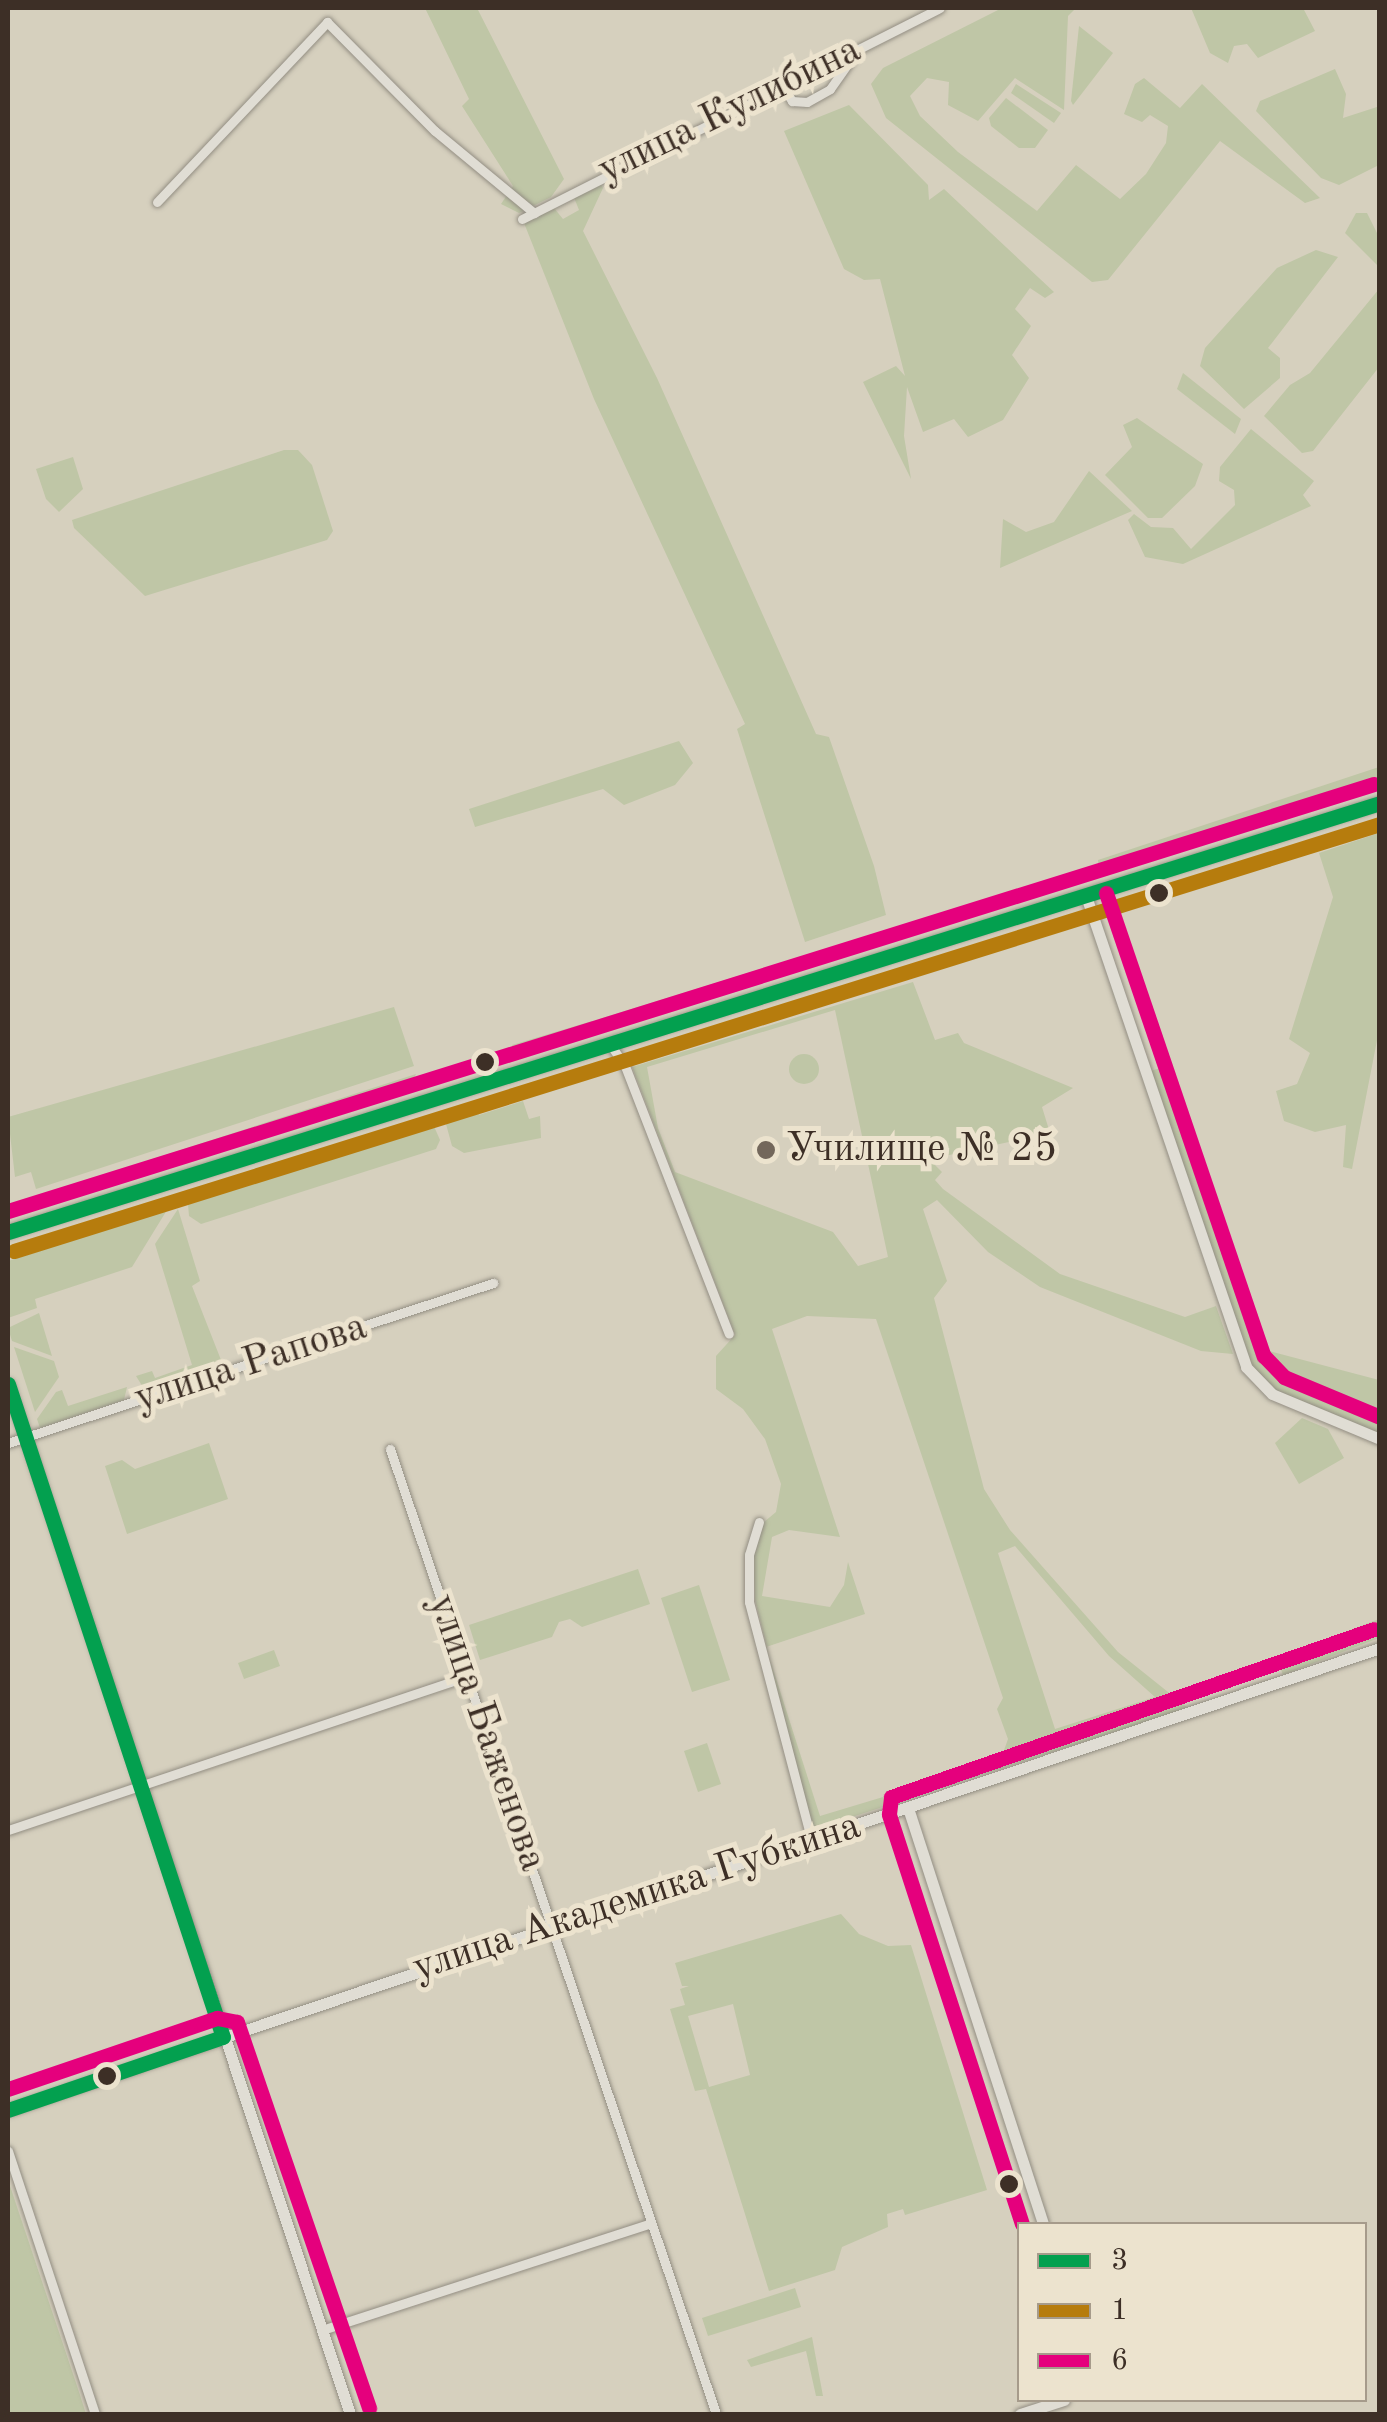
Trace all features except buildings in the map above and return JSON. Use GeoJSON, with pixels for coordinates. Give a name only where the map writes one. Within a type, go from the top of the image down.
{"type":"FeatureCollection","features":[{"type":"Feature","properties":{"kind":"main road"},"geometry":{"type":"LineString","coordinates":[[8,1232],[1087,899],[1380,802]]}},
{"type":"Feature","properties":{"kind":"street","name":"улица Кулибина"},"geometry":{"type":"LineString","coordinates":[[522,218],[782,84],[940,8]]}},
{"type":"Feature","properties":{"kind":"street"},"geometry":{"type":"LineString","coordinates":[[157,202],[326,22],[435,130],[534,213]]}},
{"type":"Feature","properties":{"kind":"street"},"geometry":{"type":"LineString","coordinates":[[782,84],[792,100],[807,102],[830,88],[860,47]]}},
{"type":"Feature","properties":{"kind":"street"},"geometry":{"type":"LineString","coordinates":[[1087,899],[1246,1367],[1272,1394],[1380,1440]]}},
{"type":"Feature","properties":{"kind":"street"},"geometry":{"type":"LineString","coordinates":[[610,1044],[625,1066],[729,1334]]}},
{"type":"Feature","properties":{"kind":"street","name":"улица Рапова"},"geometry":{"type":"LineString","coordinates":[[8,1443],[494,1283]]}},
{"type":"Feature","properties":{"kind":"street"},"geometry":{"type":"LineString","coordinates":[[8,1384],[350,2414]]}},
{"type":"Feature","properties":{"kind":"street","name":"улица Баженова"},"geometry":{"type":"LineString","coordinates":[[390,1449],[716,2414]]}},
{"type":"Feature","properties":{"kind":"street"},"geometry":{"type":"LineString","coordinates":[[758,1522],[749,1555],[750,1602],[811,1839]]}},
{"type":"Feature","properties":{"kind":"street","name":"улица Академика Губкина"},"geometry":{"type":"LineString","coordinates":[[8,2110],[1380,1648]]}},
{"type":"Feature","properties":{"kind":"street"},"geometry":{"type":"LineString","coordinates":[[8,1830],[467,1676]]}},
{"type":"Feature","properties":{"kind":"street"},"geometry":{"type":"LineString","coordinates":[[908,1808],[1042,2222]]}},
{"type":"Feature","properties":{"kind":"street"},"geometry":{"type":"LineString","coordinates":[[8,2150],[95,2414]]}},
{"type":"Feature","properties":{"kind":"street"},"geometry":{"type":"LineString","coordinates":[[322,2330],[651,2223]]}},
{"type":"Feature","properties":{"kind":"street"},"geometry":{"type":"LineString","coordinates":[[1020,2414],[1059,2402]]}},
{"type":"Feature","properties":{"kind":"green space"},"geometry":{"type":"Polygon","coordinates":[[[425,8],[477,8],[564,179],[551,197],[519,213],[501,204],[513,186],[462,106],[469,99],[425,8]]]}},
{"type":"Feature","properties":{"kind":"green space"},"geometry":{"type":"Polygon","coordinates":[[[1002,8],[1076,8],[1068,16],[1064,110],[1015,78],[978,121],[948,105],[949,82],[927,78],[910,96],[920,116],[958,152],[1037,211],[1076,165],[1120,199],[1146,174],[1166,143],[1168,126],[1150,115],[1142,122],[1124,114],[1135,84],[1144,78],[1180,108],[1202,84],[1320,198],[1305,203],[1220,141],[1108,280],[1092,282],[886,118],[871,84],[883,68],[1002,8]]]}},
{"type":"Feature","properties":{"kind":"green space"},"geometry":{"type":"Polygon","coordinates":[[[1191,8],[1303,8],[1315,31],[1258,58],[1247,44],[1234,46],[1228,63],[1210,53],[1191,8]]]}},
{"type":"Feature","properties":{"kind":"green space"},"geometry":{"type":"Polygon","coordinates":[[[1079,26],[1113,53],[1073,105],[1071,101],[1079,26]]]}},
{"type":"Feature","properties":{"kind":"green space"},"geometry":{"type":"Polygon","coordinates":[[[1335,69],[1346,94],[1343,118],[1380,106],[1379,165],[1339,185],[1321,178],[1256,111],[1260,101],[1335,69]]]}},
{"type":"Feature","properties":{"kind":"green space"},"geometry":{"type":"Polygon","coordinates":[[[1016,84],[1061,113],[1054,123],[1011,93],[1016,84]]]}},
{"type":"Feature","properties":{"kind":"green space"},"geometry":{"type":"Polygon","coordinates":[[[1006,98],[1048,130],[1035,148],[1019,148],[991,126],[989,118],[1006,98]]]}},
{"type":"Feature","properties":{"kind":"green space"},"geometry":{"type":"Polygon","coordinates":[[[849,105],[928,185],[929,200],[944,189],[1054,292],[1045,298],[1030,288],[1015,309],[1031,326],[1012,355],[1029,378],[1003,420],[968,437],[954,419],[923,432],[907,387],[904,436],[911,479],[863,382],[896,366],[905,376],[880,279],[864,280],[844,269],[784,131],[849,105]]]}},
{"type":"Feature","properties":{"kind":"green space"},"geometry":{"type":"Polygon","coordinates":[[[599,180],[603,188],[583,231],[657,378],[816,734],[829,737],[874,866],[886,915],[805,942],[737,729],[745,724],[594,399],[524,223],[554,208],[563,219],[579,210],[573,195],[599,180]]]}},
{"type":"Feature","properties":{"kind":"green space"},"geometry":{"type":"Polygon","coordinates":[[[1356,213],[1367,213],[1379,237],[1379,267],[1345,233],[1356,213]]]}},
{"type":"Feature","properties":{"kind":"green space"},"geometry":{"type":"Polygon","coordinates":[[[1316,250],[1338,257],[1268,348],[1280,358],[1280,378],[1244,409],[1200,366],[1205,348],[1277,268],[1316,250]]]}},
{"type":"Feature","properties":{"kind":"green space"},"geometry":{"type":"Polygon","coordinates":[[[1379,289],[1379,367],[1313,451],[1302,453],[1264,416],[1290,385],[1310,373],[1379,289]]]}},
{"type":"Feature","properties":{"kind":"green space"},"geometry":{"type":"Polygon","coordinates":[[[1183,373],[1241,419],[1235,434],[1177,389],[1183,373]]]}},
{"type":"Feature","properties":{"kind":"green space"},"geometry":{"type":"Polygon","coordinates":[[[1137,418],[1203,464],[1195,486],[1162,518],[1148,518],[1105,475],[1132,447],[1123,425],[1137,418]]]}},
{"type":"Feature","properties":{"kind":"green space"},"geometry":{"type":"Polygon","coordinates":[[[1251,429],[1314,481],[1303,495],[1311,506],[1183,564],[1145,557],[1128,520],[1134,514],[1151,527],[1173,528],[1191,549],[1235,505],[1234,490],[1219,481],[1220,467],[1251,429]]]}},
{"type":"Feature","properties":{"kind":"green space"},"geometry":{"type":"Polygon","coordinates":[[[284,450],[298,450],[312,465],[333,531],[327,540],[145,596],[74,528],[72,520],[284,450]]]}},
{"type":"Feature","properties":{"kind":"green space"},"geometry":{"type":"Polygon","coordinates":[[[73,457],[83,489],[59,512],[46,499],[36,469],[73,457]]]}},
{"type":"Feature","properties":{"kind":"green space"},"geometry":{"type":"Polygon","coordinates":[[[1089,471],[1132,511],[1000,568],[1003,519],[1026,532],[1054,522],[1089,471]]]}},
{"type":"Feature","properties":{"kind":"green space"},"geometry":{"type":"Polygon","coordinates":[[[679,741],[693,763],[675,785],[624,805],[603,789],[475,827],[469,809],[679,741]]]}},
{"type":"Feature","properties":{"kind":"green space"},"geometry":{"type":"Polygon","coordinates":[[[1379,767],[1379,782],[1099,876],[1098,860],[1379,767]]]}},
{"type":"Feature","properties":{"kind":"green space"},"geometry":{"type":"Polygon","coordinates":[[[1379,833],[1379,1030],[1352,1169],[1343,1167],[1346,1125],[1315,1132],[1284,1121],[1276,1091],[1297,1084],[1310,1053],[1289,1039],[1333,897],[1319,853],[1379,833]]]}},
{"type":"Feature","properties":{"kind":"green space"},"geometry":{"type":"Polygon","coordinates":[[[800,957],[802,966],[601,1027],[599,1019],[800,957]]]}},
{"type":"Feature","properties":{"kind":"green space"},"geometry":{"type":"Polygon","coordinates":[[[913,982],[935,1040],[958,1033],[964,1043],[1073,1088],[1042,1107],[1050,1133],[940,1157],[935,1165],[942,1172],[935,1180],[1060,1274],[1185,1317],[1216,1306],[1233,1354],[1201,1351],[1040,1287],[988,1252],[937,1200],[923,1209],[947,1281],[934,1298],[984,1489],[1010,1530],[1118,1652],[1188,1708],[812,1830],[769,1656],[820,1816],[956,1775],[1002,1756],[1008,1739],[997,1709],[1003,1698],[876,1319],[807,1316],[772,1329],[840,1537],[789,1530],[772,1537],[762,1596],[830,1607],[844,1585],[848,1562],[865,1614],[767,1647],[755,1600],[753,1556],[764,1522],[776,1512],[781,1484],[765,1439],[743,1409],[716,1389],[716,1356],[735,1335],[632,1067],[913,982]],[[835,1010],[647,1067],[658,1128],[675,1172],[833,1232],[858,1266],[888,1257],[835,1010]],[[1015,1546],[998,1553],[1055,1729],[1155,1697],[1109,1656],[1015,1546]]]}},
{"type":"Feature","properties":{"kind":"green space"},"geometry":{"type":"Polygon","coordinates":[[[851,985],[859,991],[763,1020],[770,1010],[851,985]]]}},
{"type":"Feature","properties":{"kind":"green space"},"geometry":{"type":"Polygon","coordinates":[[[394,1007],[414,1066],[36,1189],[31,1172],[15,1177],[8,1117],[394,1007]]]}},
{"type":"Feature","properties":{"kind":"green space"},"geometry":{"type":"Polygon","coordinates":[[[750,1017],[756,1022],[631,1061],[637,1052],[750,1017]]]}},
{"type":"Feature","properties":{"kind":"green space"},"geometry":{"type":"Polygon","coordinates":[[[592,1021],[594,1029],[515,1053],[512,1045],[592,1021]]]}},
{"type":"Feature","properties":{"kind":"green space"},"geometry":{"type":"Polygon","coordinates":[[[804,1054],[815,1058],[819,1069],[815,1080],[804,1084],[793,1080],[789,1069],[793,1058],[804,1054]]]}},
{"type":"Feature","properties":{"kind":"green space"},"geometry":{"type":"Polygon","coordinates":[[[1168,1066],[1261,1349],[1379,1380],[1379,1433],[1275,1390],[1250,1363],[1150,1071],[1168,1066]]]}},
{"type":"Feature","properties":{"kind":"green space"},"geometry":{"type":"Polygon","coordinates":[[[416,1074],[411,1084],[31,1206],[23,1201],[416,1074]]]}},
{"type":"Feature","properties":{"kind":"green space"},"geometry":{"type":"Polygon","coordinates":[[[523,1101],[529,1119],[540,1116],[541,1138],[464,1153],[452,1146],[443,1113],[475,1103],[479,1115],[523,1101]]]}},
{"type":"Feature","properties":{"kind":"green space"},"geometry":{"type":"Polygon","coordinates":[[[430,1117],[440,1140],[436,1149],[201,1224],[189,1216],[187,1193],[430,1117]]]}},
{"type":"Feature","properties":{"kind":"green space"},"geometry":{"type":"Polygon","coordinates":[[[178,1209],[200,1281],[192,1286],[221,1360],[214,1370],[146,1392],[136,1376],[152,1371],[155,1378],[192,1365],[155,1244],[178,1209]]]}},
{"type":"Feature","properties":{"kind":"green space"},"geometry":{"type":"Polygon","coordinates":[[[167,1210],[132,1267],[35,1299],[37,1308],[8,1318],[8,1261],[167,1210]]]}},
{"type":"Feature","properties":{"kind":"green space"},"geometry":{"type":"Polygon","coordinates":[[[39,1313],[52,1356],[12,1341],[8,1328],[39,1313]]]}},
{"type":"Feature","properties":{"kind":"green space"},"geometry":{"type":"Polygon","coordinates":[[[14,1347],[54,1361],[59,1377],[35,1412],[14,1347]]]}},
{"type":"Feature","properties":{"kind":"green space"},"geometry":{"type":"Polygon","coordinates":[[[127,1387],[124,1400],[40,1428],[37,1419],[56,1392],[62,1390],[68,1406],[127,1387]]]}},
{"type":"Feature","properties":{"kind":"green space"},"geometry":{"type":"Polygon","coordinates":[[[1302,1418],[1328,1429],[1344,1458],[1299,1484],[1275,1443],[1302,1418]]]}},
{"type":"Feature","properties":{"kind":"green space"},"geometry":{"type":"Polygon","coordinates":[[[209,1443],[228,1499],[127,1534],[105,1466],[122,1460],[135,1469],[209,1443]]]}},
{"type":"Feature","properties":{"kind":"green space"},"geometry":{"type":"Polygon","coordinates":[[[638,1569],[650,1604],[582,1627],[570,1619],[559,1622],[552,1637],[480,1660],[469,1625],[638,1569]]]}},
{"type":"Feature","properties":{"kind":"green space"},"geometry":{"type":"Polygon","coordinates":[[[699,1585],[730,1680],[692,1692],[661,1598],[699,1585]]]}},
{"type":"Feature","properties":{"kind":"green space"},"geometry":{"type":"Polygon","coordinates":[[[1379,1619],[1379,1638],[1283,1675],[1277,1658],[1379,1619]]]}},
{"type":"Feature","properties":{"kind":"green space"},"geometry":{"type":"Polygon","coordinates":[[[274,1650],[280,1666],[244,1679],[238,1663],[274,1650]]]}},
{"type":"Feature","properties":{"kind":"green space"},"geometry":{"type":"Polygon","coordinates":[[[707,1743],[721,1784],[698,1792],[684,1751],[707,1743]]]}},
{"type":"Feature","properties":{"kind":"green space"},"geometry":{"type":"Polygon","coordinates":[[[841,1914],[859,1934],[888,1946],[911,1945],[987,2190],[905,2215],[903,2209],[887,2214],[888,2227],[842,2247],[835,2270],[769,2291],[706,2089],[695,2091],[670,2009],[685,2005],[680,1989],[689,1986],[682,1986],[675,1963],[841,1914]],[[733,2004],[688,2016],[709,2087],[750,2075],[733,2004]]]}},
{"type":"Feature","properties":{"kind":"green space"},"geometry":{"type":"Polygon","coordinates":[[[8,2180],[80,2395],[86,2414],[8,2414],[8,2180]]]}},
{"type":"Feature","properties":{"kind":"green space"},"geometry":{"type":"Polygon","coordinates":[[[795,2288],[801,2307],[708,2336],[702,2318],[795,2288]]]}},
{"type":"Feature","properties":{"kind":"green space"},"geometry":{"type":"Polygon","coordinates":[[[812,2337],[823,2396],[816,2396],[806,2351],[751,2367],[747,2360],[812,2337]]]}},
{"type":"Feature","properties":{"kind":"transit line","name":"6"},"geometry":{"type":"LineString","coordinates":[[8,1211],[1374,784]]}},
{"type":"Feature","properties":{"kind":"transit line","name":"3"},"geometry":{"type":"LineString","coordinates":[[8,1232],[1380,803]]}},
{"type":"Feature","properties":{"kind":"transit line","name":"1"},"geometry":{"type":"LineString","coordinates":[[14,1251],[1380,824]]}},
{"type":"Feature","properties":{"kind":"transit line","name":"6"},"geometry":{"type":"LineString","coordinates":[[1106,893],[1264,1356],[1284,1377],[1380,1417]]}},
{"type":"Feature","properties":{"kind":"transit line","name":"3"},"geometry":{"type":"LineString","coordinates":[[8,1384],[223,2037]]}},
{"type":"Feature","properties":{"kind":"transit line","name":"6"},"geometry":{"type":"LineString","coordinates":[[1021,2222],[889,1814],[891,1797],[1374,1629]]}},
{"type":"Feature","properties":{"kind":"transit line","name":"6"},"geometry":{"type":"LineString","coordinates":[[8,2089],[217,2018],[237,2022],[369,2408]]}},
{"type":"Feature","properties":{"kind":"transit line","name":"3"},"geometry":{"type":"LineString","coordinates":[[8,2110],[223,2037]]}},
{"type":"Feature","properties":{"kind":"place","name":"Училище № 25"},"geometry":{"type":"Point","coordinates":[766,1150]}}]}
